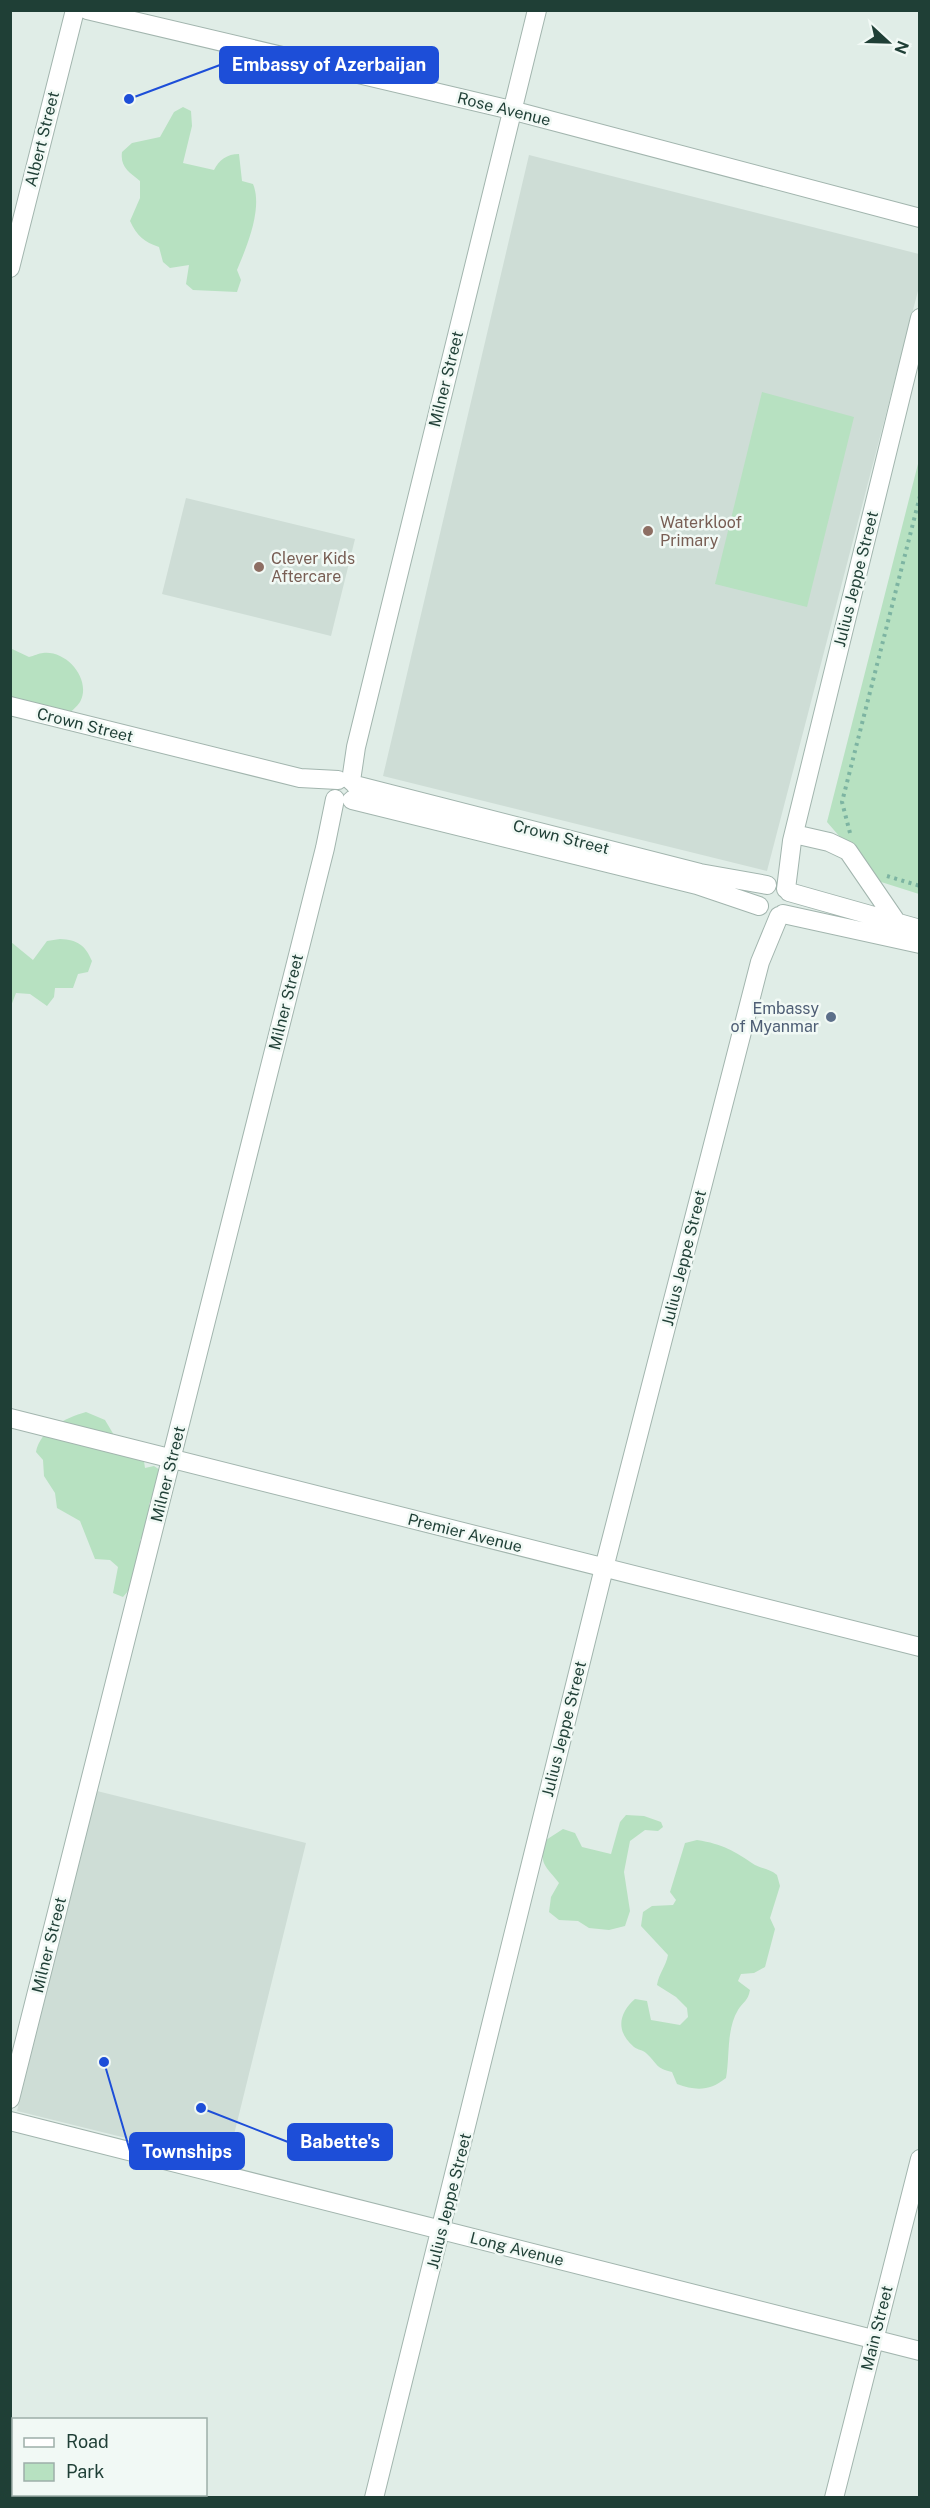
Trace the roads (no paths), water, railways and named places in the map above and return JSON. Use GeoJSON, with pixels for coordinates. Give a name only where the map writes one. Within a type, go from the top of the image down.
{"type":"FeatureCollection","features":[{"type":"Feature","properties":{"kind":"street","name":"Albert Street"},"geometry":{"type":"LineString","coordinates":[[10,268],[75,10]]}},
{"type":"Feature","properties":{"kind":"street","name":"Rose Avenue"},"geometry":{"type":"LineString","coordinates":[[87,10],[511,110],[920,218]]}},
{"type":"Feature","properties":{"kind":"street","name":"Milner Street"},"geometry":{"type":"LineString","coordinates":[[10,2099],[325,848],[356,747],[537,10]]}},
{"type":"Feature","properties":{"kind":"street","name":"Julius Jeppe Street"},"geometry":{"type":"LineString","coordinates":[[778,888],[793,837],[920,318]]}},
{"type":"Feature","properties":{"kind":"street","name":"Crown Street"},"geometry":{"type":"LineString","coordinates":[[10,706],[699,879],[778,888],[850,919],[896,931],[920,944]]}},
{"type":"Feature","properties":{"kind":"street"},"geometry":{"type":"LineString","coordinates":[[793,837],[829,842],[848,851],[896,931]]}},
{"type":"Feature","properties":{"kind":"street","name":"Crown Street"},"geometry":{"type":"LineString","coordinates":[[699,879],[771,912],[850,919]]}},
{"type":"Feature","properties":{"kind":"street"},"geometry":{"type":"LineString","coordinates":[[778,888],[790,904],[771,912],[759,894],[778,888]]}},
{"type":"Feature","properties":{"kind":"street","name":"Julius Jeppe Street"},"geometry":{"type":"LineString","coordinates":[[374,2498],[604,1568],[771,912]]}},
{"type":"Feature","properties":{"kind":"street","name":"Crown Street"},"geometry":{"type":"LineString","coordinates":[[896,931],[920,930]]}},
{"type":"Feature","properties":{"kind":"street","name":"Premier Avenue"},"geometry":{"type":"LineString","coordinates":[[10,1418],[920,1647]]}},
{"type":"Feature","properties":{"kind":"street","name":"Long Avenue"},"geometry":{"type":"LineString","coordinates":[[10,2121],[920,2351]]}},
{"type":"Feature","properties":{"kind":"street","name":"Main Street"},"geometry":{"type":"LineString","coordinates":[[834,2498],[920,2159]]}},
{"type":"Feature","properties":{"kind":"place","name":"Embassy of Azerbaijan"},"geometry":{"type":"Point","coordinates":[129,99]}},
{"type":"Feature","properties":{"kind":"place","name":"Waterkloof Primary"},"geometry":{"type":"Point","coordinates":[648,531]}},
{"type":"Feature","properties":{"kind":"place","name":"Clever Kids Aftercare"},"geometry":{"type":"Point","coordinates":[259,567]}},
{"type":"Feature","properties":{"kind":"place","name":"Embassy of Myanmar"},"geometry":{"type":"Point","coordinates":[831,1017]}},
{"type":"Feature","properties":{"kind":"place","name":"Townships"},"geometry":{"type":"Point","coordinates":[104,2062]}},
{"type":"Feature","properties":{"kind":"place","name":"Babette's"},"geometry":{"type":"Point","coordinates":[201,2108]}}]}
